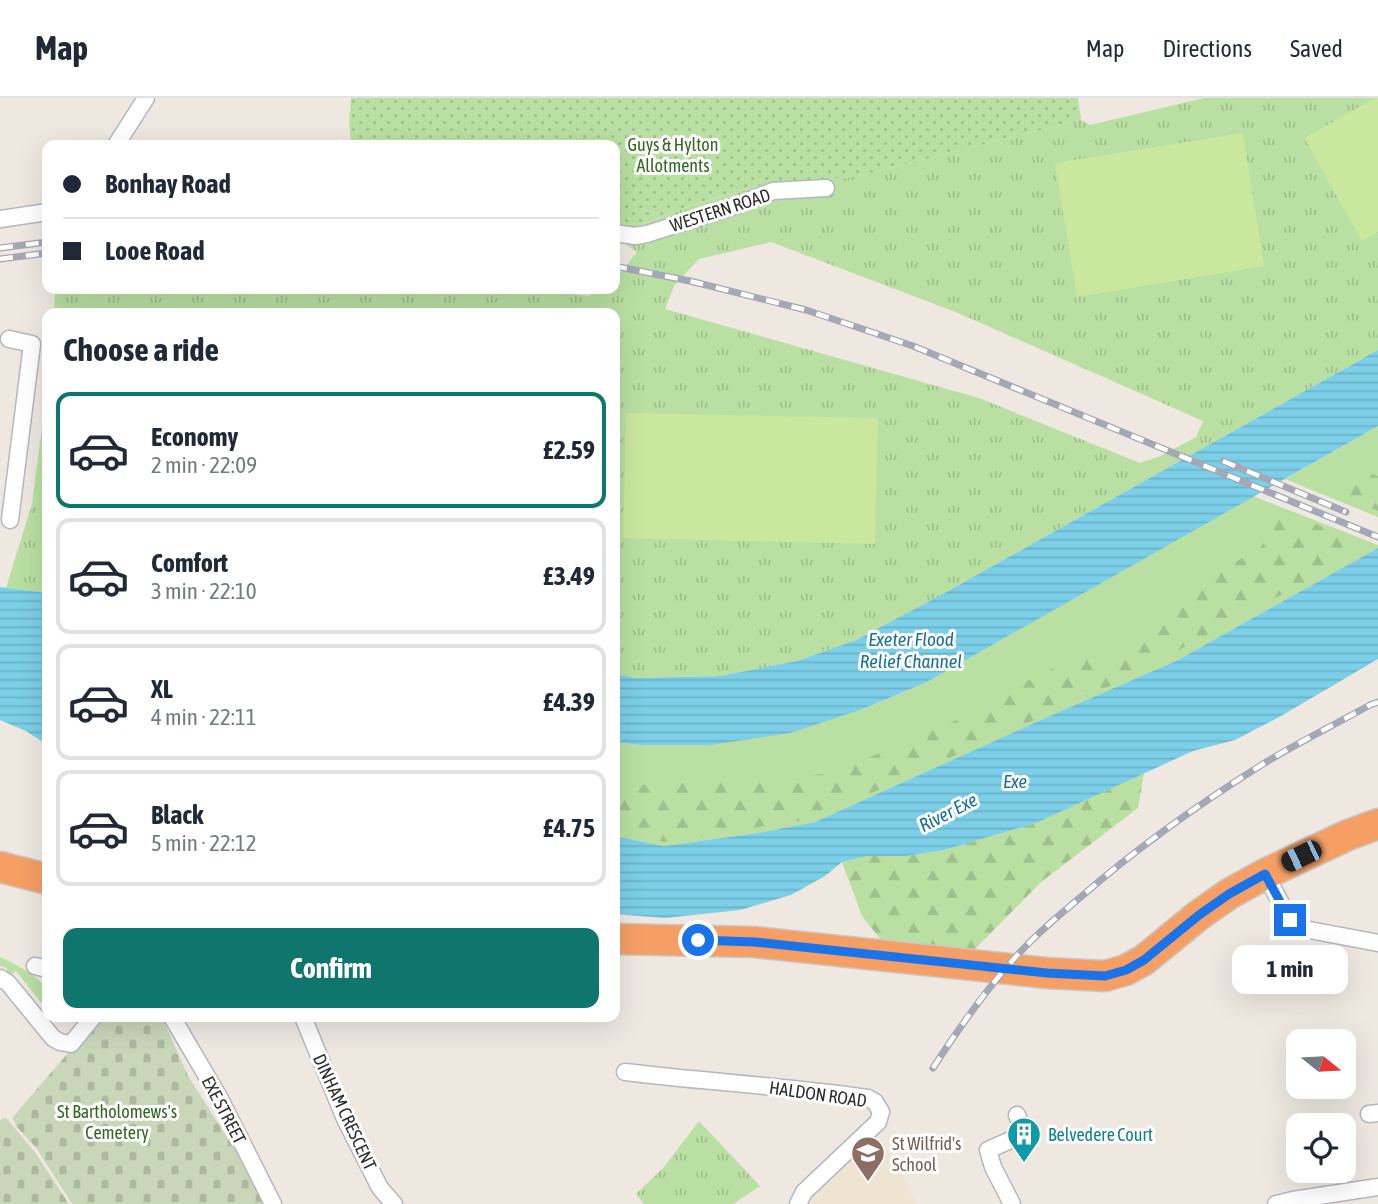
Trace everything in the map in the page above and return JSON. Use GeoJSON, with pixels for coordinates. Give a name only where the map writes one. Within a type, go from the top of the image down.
{"type":"FeatureCollection","features":[{"type":"Feature","properties":{"kind":"highway"},"geometry":{"type":"LineString","coordinates":[[620,939],[754,942],[1047,973],[1105,976],[1126,970],[1144,960],[1219,901],[1265,874],[1378,824]]}},
{"type":"Feature","properties":{"kind":"highway"},"geometry":{"type":"LineString","coordinates":[[0,867],[42,878]]}},
{"type":"Feature","properties":{"kind":"street"},"geometry":{"type":"LineString","coordinates":[[119,140],[146,98]]}},
{"type":"Feature","properties":{"kind":"street","name":"WESTERN ROAD"},"geometry":{"type":"LineString","coordinates":[[620,234],[647,234],[773,191],[826,188]]}},
{"type":"Feature","properties":{"kind":"street"},"geometry":{"type":"LineString","coordinates":[[0,219],[42,213]]}},
{"type":"Feature","properties":{"kind":"street"},"geometry":{"type":"LineString","coordinates":[[9,339],[32,344],[7,497],[10,520]]}},
{"type":"Feature","properties":{"kind":"street"},"geometry":{"type":"LineString","coordinates":[[1265,874],[1290,920],[1304,929],[1378,943]]}},
{"type":"Feature","properties":{"kind":"street"},"geometry":{"type":"LineString","coordinates":[[0,978],[8,983],[52,1038],[71,1044],[89,1022]]}},
{"type":"Feature","properties":{"kind":"street","name":"EXE STREET"},"geometry":{"type":"LineString","coordinates":[[175,1022],[219,1097],[273,1204]]}},
{"type":"Feature","properties":{"kind":"street","name":"DINHAM CRESCENT"},"geometry":{"type":"LineString","coordinates":[[305,1022],[345,1119],[380,1188],[394,1204]]}},
{"type":"Feature","properties":{"kind":"street","name":"HALDON ROAD"},"geometry":{"type":"LineString","coordinates":[[625,1072],[815,1090],[868,1098],[875,1102],[881,1112],[878,1122],[804,1192],[798,1204]]}},
{"type":"Feature","properties":{"kind":"street"},"geometry":{"type":"LineString","coordinates":[[1012,1204],[993,1167],[988,1150],[1024,1134],[1017,1115]]}},
{"type":"Feature","properties":{"kind":"street"},"geometry":{"type":"LineString","coordinates":[[1276,1204],[1293,1200],[1331,1199],[1378,1187]]}},
{"type":"Feature","properties":{"kind":"shaded area","name":"St Wilfrid's School"},"geometry":{"type":"Polygon","coordinates":[[[876,1138],[900,1167],[916,1204],[811,1204],[812,1199],[876,1138]]]}},
{"type":"Feature","properties":{"kind":"green space","name":"Guys & Hylton Allotments"},"geometry":{"type":"Polygon","coordinates":[[[351,98],[1078,98],[1081,120],[854,177],[765,184],[698,203],[634,227],[620,227],[620,140],[351,140],[351,98]]]}},
{"type":"Feature","properties":{"kind":"green space"},"geometry":{"type":"Polygon","coordinates":[[[1204,98],[1378,98],[1378,350],[856,640],[797,661],[720,676],[637,678],[620,675],[620,308],[54,308],[55,294],[620,294],[620,273],[637,252],[620,241],[620,227],[634,227],[699,203],[765,184],[854,177],[1081,120],[1090,125],[1204,98]],[[771,242],[699,259],[675,284],[665,309],[979,398],[1140,463],[1161,456],[1196,437],[1203,421],[958,313],[771,242]]]}},
{"type":"Feature","properties":{"kind":"green space"},"geometry":{"type":"Polygon","coordinates":[[[1378,98],[1378,232],[1362,241],[1304,138],[1378,98]]]}},
{"type":"Feature","properties":{"kind":"green space"},"geometry":{"type":"Polygon","coordinates":[[[1243,133],[1264,266],[1077,297],[1055,163],[1243,133]]]}},
{"type":"Feature","properties":{"kind":"green space"},"geometry":{"type":"Polygon","coordinates":[[[626,413],[878,418],[875,544],[623,538],[626,413]]]}},
{"type":"Feature","properties":{"kind":"green space"},"geometry":{"type":"Polygon","coordinates":[[[1378,426],[1378,517],[1285,479],[1378,426]]]}},
{"type":"Feature","properties":{"kind":"green space"},"geometry":{"type":"Polygon","coordinates":[[[42,427],[42,592],[6,588],[32,504],[42,427]]]}},
{"type":"Feature","properties":{"kind":"green space"},"geometry":{"type":"Polygon","coordinates":[[[1372,474],[1378,476],[1378,511],[1331,491],[1372,474]]]}},
{"type":"Feature","properties":{"kind":"green space"},"geometry":{"type":"Polygon","coordinates":[[[1253,496],[1378,545],[1378,548],[1178,660],[815,822],[664,846],[620,837],[620,743],[641,745],[864,709],[927,682],[1253,496]]]}},
{"type":"Feature","properties":{"kind":"green space"},"geometry":{"type":"Polygon","coordinates":[[[1278,508],[1370,547],[1125,679],[816,818],[666,842],[620,835],[620,786],[833,773],[994,704],[1038,674],[1093,653],[1125,654],[1167,605],[1262,546],[1278,508]]]}},
{"type":"Feature","properties":{"kind":"green space"},"geometry":{"type":"Polygon","coordinates":[[[1144,773],[1138,808],[1041,882],[975,949],[881,940],[862,916],[842,862],[868,856],[906,856],[944,850],[1036,823],[1144,773]]]}},
{"type":"Feature","properties":{"kind":"green space"},"geometry":{"type":"Polygon","coordinates":[[[0,957],[40,981],[42,1004],[16,971],[7,978],[7,968],[0,966],[0,957]]]}},
{"type":"Feature","properties":{"kind":"green space","name":"St Bartholomews's Cemetery"},"geometry":{"type":"Polygon","coordinates":[[[95,1022],[164,1022],[188,1076],[236,1151],[264,1204],[72,1204],[37,1149],[12,1118],[95,1022]]]}},
{"type":"Feature","properties":{"kind":"green space"},"geometry":{"type":"Polygon","coordinates":[[[6,1118],[35,1152],[69,1204],[0,1204],[0,1120],[6,1118]]]}},
{"type":"Feature","properties":{"kind":"green space"},"geometry":{"type":"Polygon","coordinates":[[[699,1121],[760,1186],[733,1204],[644,1204],[636,1194],[664,1167],[699,1121]]]}},
{"type":"Feature","properties":{"kind":"water","name":"Exeter Flood Relief Channel"},"geometry":{"type":"Polygon","coordinates":[[[1378,350],[1378,426],[927,682],[863,709],[790,733],[710,745],[620,743],[620,675],[637,678],[720,676],[797,661],[856,640],[1378,350]]]}},
{"type":"Feature","properties":{"kind":"water"},"geometry":{"type":"Polygon","coordinates":[[[1378,548],[1378,659],[1235,740],[1193,751],[1036,823],[944,850],[906,856],[868,856],[842,862],[825,876],[791,895],[740,910],[665,918],[620,914],[620,837],[664,846],[815,822],[1178,660],[1378,548]]]}},
{"type":"Feature","properties":{"kind":"water"},"geometry":{"type":"Polygon","coordinates":[[[0,587],[42,592],[42,741],[0,720],[0,587]]]}},
{"type":"Feature","properties":{"kind":"railway"},"geometry":{"type":"LineString","coordinates":[[0,248],[42,243]]}},
{"type":"Feature","properties":{"kind":"railway"},"geometry":{"type":"LineString","coordinates":[[0,259],[42,254]]}},
{"type":"Feature","properties":{"kind":"railway"},"geometry":{"type":"LineString","coordinates":[[620,267],[690,281],[806,310],[913,346],[1378,537]]}},
{"type":"Feature","properties":{"kind":"railway"},"geometry":{"type":"LineString","coordinates":[[1223,461],[1346,512]]}},
{"type":"Feature","properties":{"kind":"railway"},"geometry":{"type":"LineString","coordinates":[[933,1068],[970,1013],[1012,961],[1046,927],[1103,878],[1239,779],[1378,702]]}},
{"type":"Feature","properties":{"kind":"place","name":"Belvedere Court"},"geometry":{"type":"Point","coordinates":[1024,1164]}},
{"type":"Feature","properties":{"kind":"place","name":"St Wilfrid's School"},"geometry":{"type":"Point","coordinates":[868,1183]}},
{"type":"Feature","properties":{"kind":"route"},"geometry":{"type":"LineString","coordinates":[[698,940],[754,942],[1047,973],[1105,976],[1126,970],[1144,960],[1199,915],[1265,874],[1290,920]]}},
{"type":"Feature","properties":{"kind":"water label","name":"Exe"},"geometry":{"type":"Point","coordinates":[1015,781]}},
{"type":"Feature","properties":{"kind":"water label","name":"River Exe"},"geometry":{"type":"Point","coordinates":[948,812]}}]}
